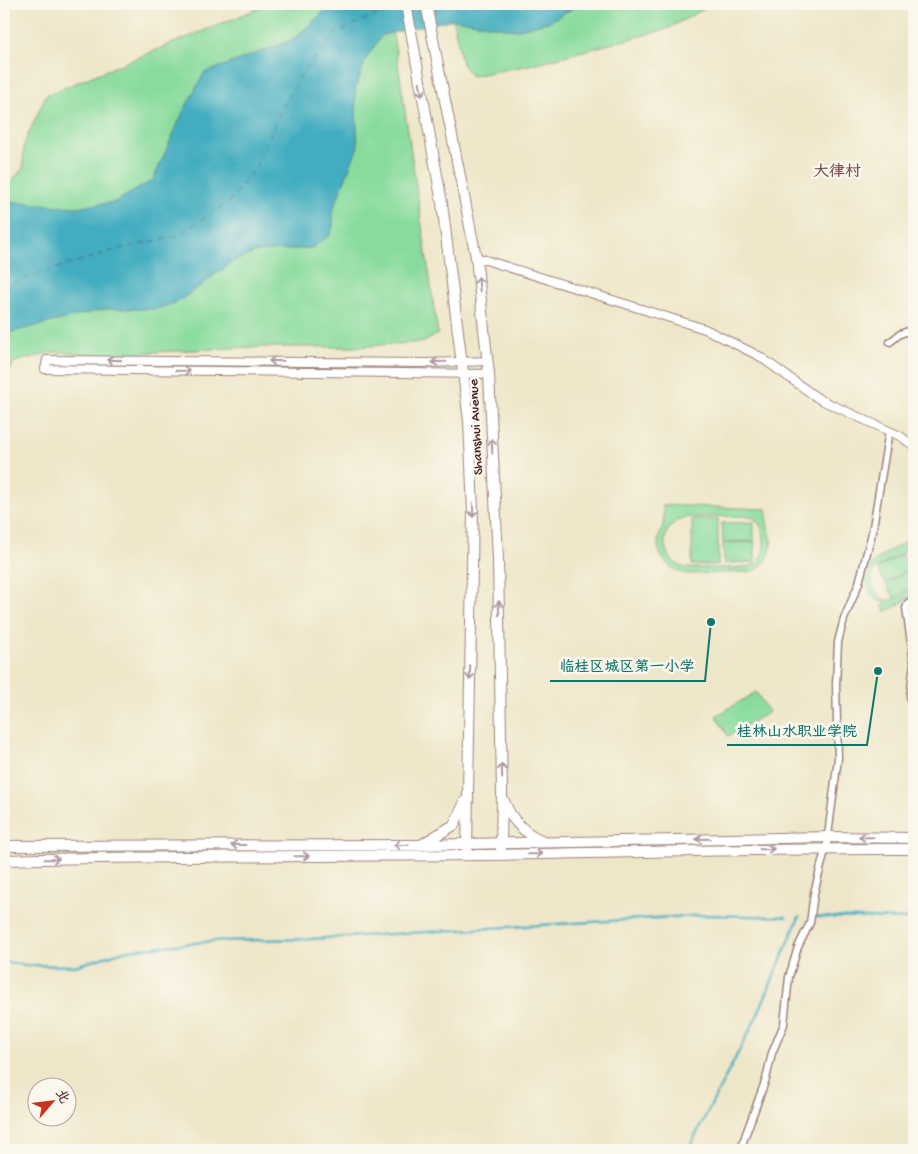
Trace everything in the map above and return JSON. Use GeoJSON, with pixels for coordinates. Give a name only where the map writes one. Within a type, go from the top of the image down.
{"type":"FeatureCollection","features":[{"type":"Feature","properties":{"kind":"main road","name":"Shanshui Avenue"},"geometry":{"type":"LineString","coordinates":[[406,4],[442,203],[470,421],[473,510],[467,855]]}},
{"type":"Feature","properties":{"kind":"main road","name":"Shanshui Avenue"},"geometry":{"type":"LineString","coordinates":[[426,4],[476,257],[488,361],[498,559],[502,794],[501,849]]}},
{"type":"Feature","properties":{"kind":"main road"},"geometry":{"type":"LineString","coordinates":[[422,845],[454,825],[468,794]]}},
{"type":"Feature","properties":{"kind":"main road"},"geometry":{"type":"LineString","coordinates":[[502,794],[507,809],[514,820],[534,837],[546,842]]}},
{"type":"Feature","properties":{"kind":"main road"},"geometry":{"type":"LineString","coordinates":[[4,860],[467,855],[546,842],[828,837],[914,838]]}},
{"type":"Feature","properties":{"kind":"main road"},"geometry":{"type":"LineString","coordinates":[[4,846],[468,844],[501,849],[825,848],[914,850]]}},
{"type":"Feature","properties":{"kind":"street"},"geometry":{"type":"LineString","coordinates":[[476,257],[705,329],[759,356],[819,399],[889,431],[914,446]]}},
{"type":"Feature","properties":{"kind":"street"},"geometry":{"type":"LineString","coordinates":[[890,342],[900,334],[914,329]]}},
{"type":"Feature","properties":{"kind":"street"},"geometry":{"type":"LineString","coordinates":[[488,361],[47,360],[45,369],[489,374]]}},
{"type":"Feature","properties":{"kind":"street"},"geometry":{"type":"LineString","coordinates":[[740,1150],[766,1080],[772,1053],[784,1024],[789,977],[798,947],[810,923],[814,893],[828,837],[838,752],[836,685],[838,642],[844,619],[859,583],[872,533],[889,431]]}},
{"type":"Feature","properties":{"kind":"street"},"geometry":{"type":"LineString","coordinates":[[914,598],[908,603],[906,608],[914,664],[910,696],[914,717]]}},
{"type":"Feature","properties":{"kind":"green space"},"geometry":{"type":"Polygon","coordinates":[[[269,4],[387,4],[397,57],[438,334],[424,342],[353,347],[251,347],[97,355],[55,352],[14,362],[4,382],[4,190],[23,168],[24,144],[46,95],[269,4]]]}},
{"type":"Feature","properties":{"kind":"green space"},"geometry":{"type":"Polygon","coordinates":[[[450,4],[713,4],[667,29],[526,66],[471,76],[462,64],[450,4]]]}},
{"type":"Feature","properties":{"kind":"green space"},"geometry":{"type":"Polygon","coordinates":[[[663,505],[767,509],[767,524],[772,542],[770,553],[760,567],[749,572],[687,574],[676,570],[666,563],[658,547],[663,525],[663,505]],[[750,516],[688,517],[678,520],[667,533],[665,541],[666,550],[677,564],[686,568],[731,568],[753,565],[763,552],[764,538],[759,524],[750,516]]]}},
{"type":"Feature","properties":{"kind":"green space"},"geometry":{"type":"Polygon","coordinates":[[[692,519],[718,519],[718,565],[692,565],[692,519]]]}},
{"type":"Feature","properties":{"kind":"green space"},"geometry":{"type":"Polygon","coordinates":[[[754,522],[754,541],[723,542],[722,523],[754,522]]]}},
{"type":"Feature","properties":{"kind":"green space"},"geometry":{"type":"Polygon","coordinates":[[[914,537],[914,545],[875,569],[873,574],[872,579],[875,590],[878,595],[887,600],[896,598],[914,587],[914,595],[886,612],[882,606],[887,603],[876,599],[870,593],[866,580],[868,572],[879,558],[914,537]]]}},
{"type":"Feature","properties":{"kind":"green space"},"geometry":{"type":"Polygon","coordinates":[[[755,542],[755,562],[724,563],[723,543],[755,542]]]}},
{"type":"Feature","properties":{"kind":"green space"},"geometry":{"type":"Polygon","coordinates":[[[902,554],[910,568],[885,583],[877,569],[902,554]]]}},
{"type":"Feature","properties":{"kind":"green space"},"geometry":{"type":"Polygon","coordinates":[[[911,569],[914,574],[914,586],[894,598],[886,584],[911,569]]]}},
{"type":"Feature","properties":{"kind":"green space"},"geometry":{"type":"Polygon","coordinates":[[[756,692],[769,712],[728,736],[716,716],[756,692]]]}},
{"type":"Feature","properties":{"kind":"water"},"geometry":{"type":"Polygon","coordinates":[[[332,4],[581,4],[548,22],[515,30],[454,19],[382,35],[366,59],[355,90],[358,146],[333,210],[333,226],[330,235],[312,248],[257,252],[234,261],[178,302],[156,309],[105,309],[4,334],[4,201],[75,207],[115,202],[153,180],[183,112],[204,73],[294,39],[332,4]]]}},
{"type":"Feature","properties":{"kind":"waterway"},"geometry":{"type":"LineString","coordinates":[[4,962],[25,965],[75,966],[128,950],[214,941],[310,939],[707,915],[786,917]]}},
{"type":"Feature","properties":{"kind":"waterway"},"geometry":{"type":"LineString","coordinates":[[688,1150],[757,1016],[799,917]]}},
{"type":"Feature","properties":{"kind":"waterway"},"geometry":{"type":"LineString","coordinates":[[816,917],[914,919]]}},
{"type":"Feature","properties":{"kind":"ferry route"},"geometry":{"type":"LineString","coordinates":[[4,287],[28,277],[122,248],[177,236],[229,202],[256,166],[279,114],[301,75],[335,34],[367,18],[402,8]]}},
{"type":"Feature","properties":{"kind":"place","name":"临桂区城区第一小学"},"geometry":{"type":"Point","coordinates":[711,622]}},
{"type":"Feature","properties":{"kind":"place","name":"桂林山水职业学院"},"geometry":{"type":"Point","coordinates":[878,671]}},
{"type":"Feature","properties":{"kind":"district","name":"大律村"},"geometry":{"type":"Point","coordinates":[837,173]}}]}
